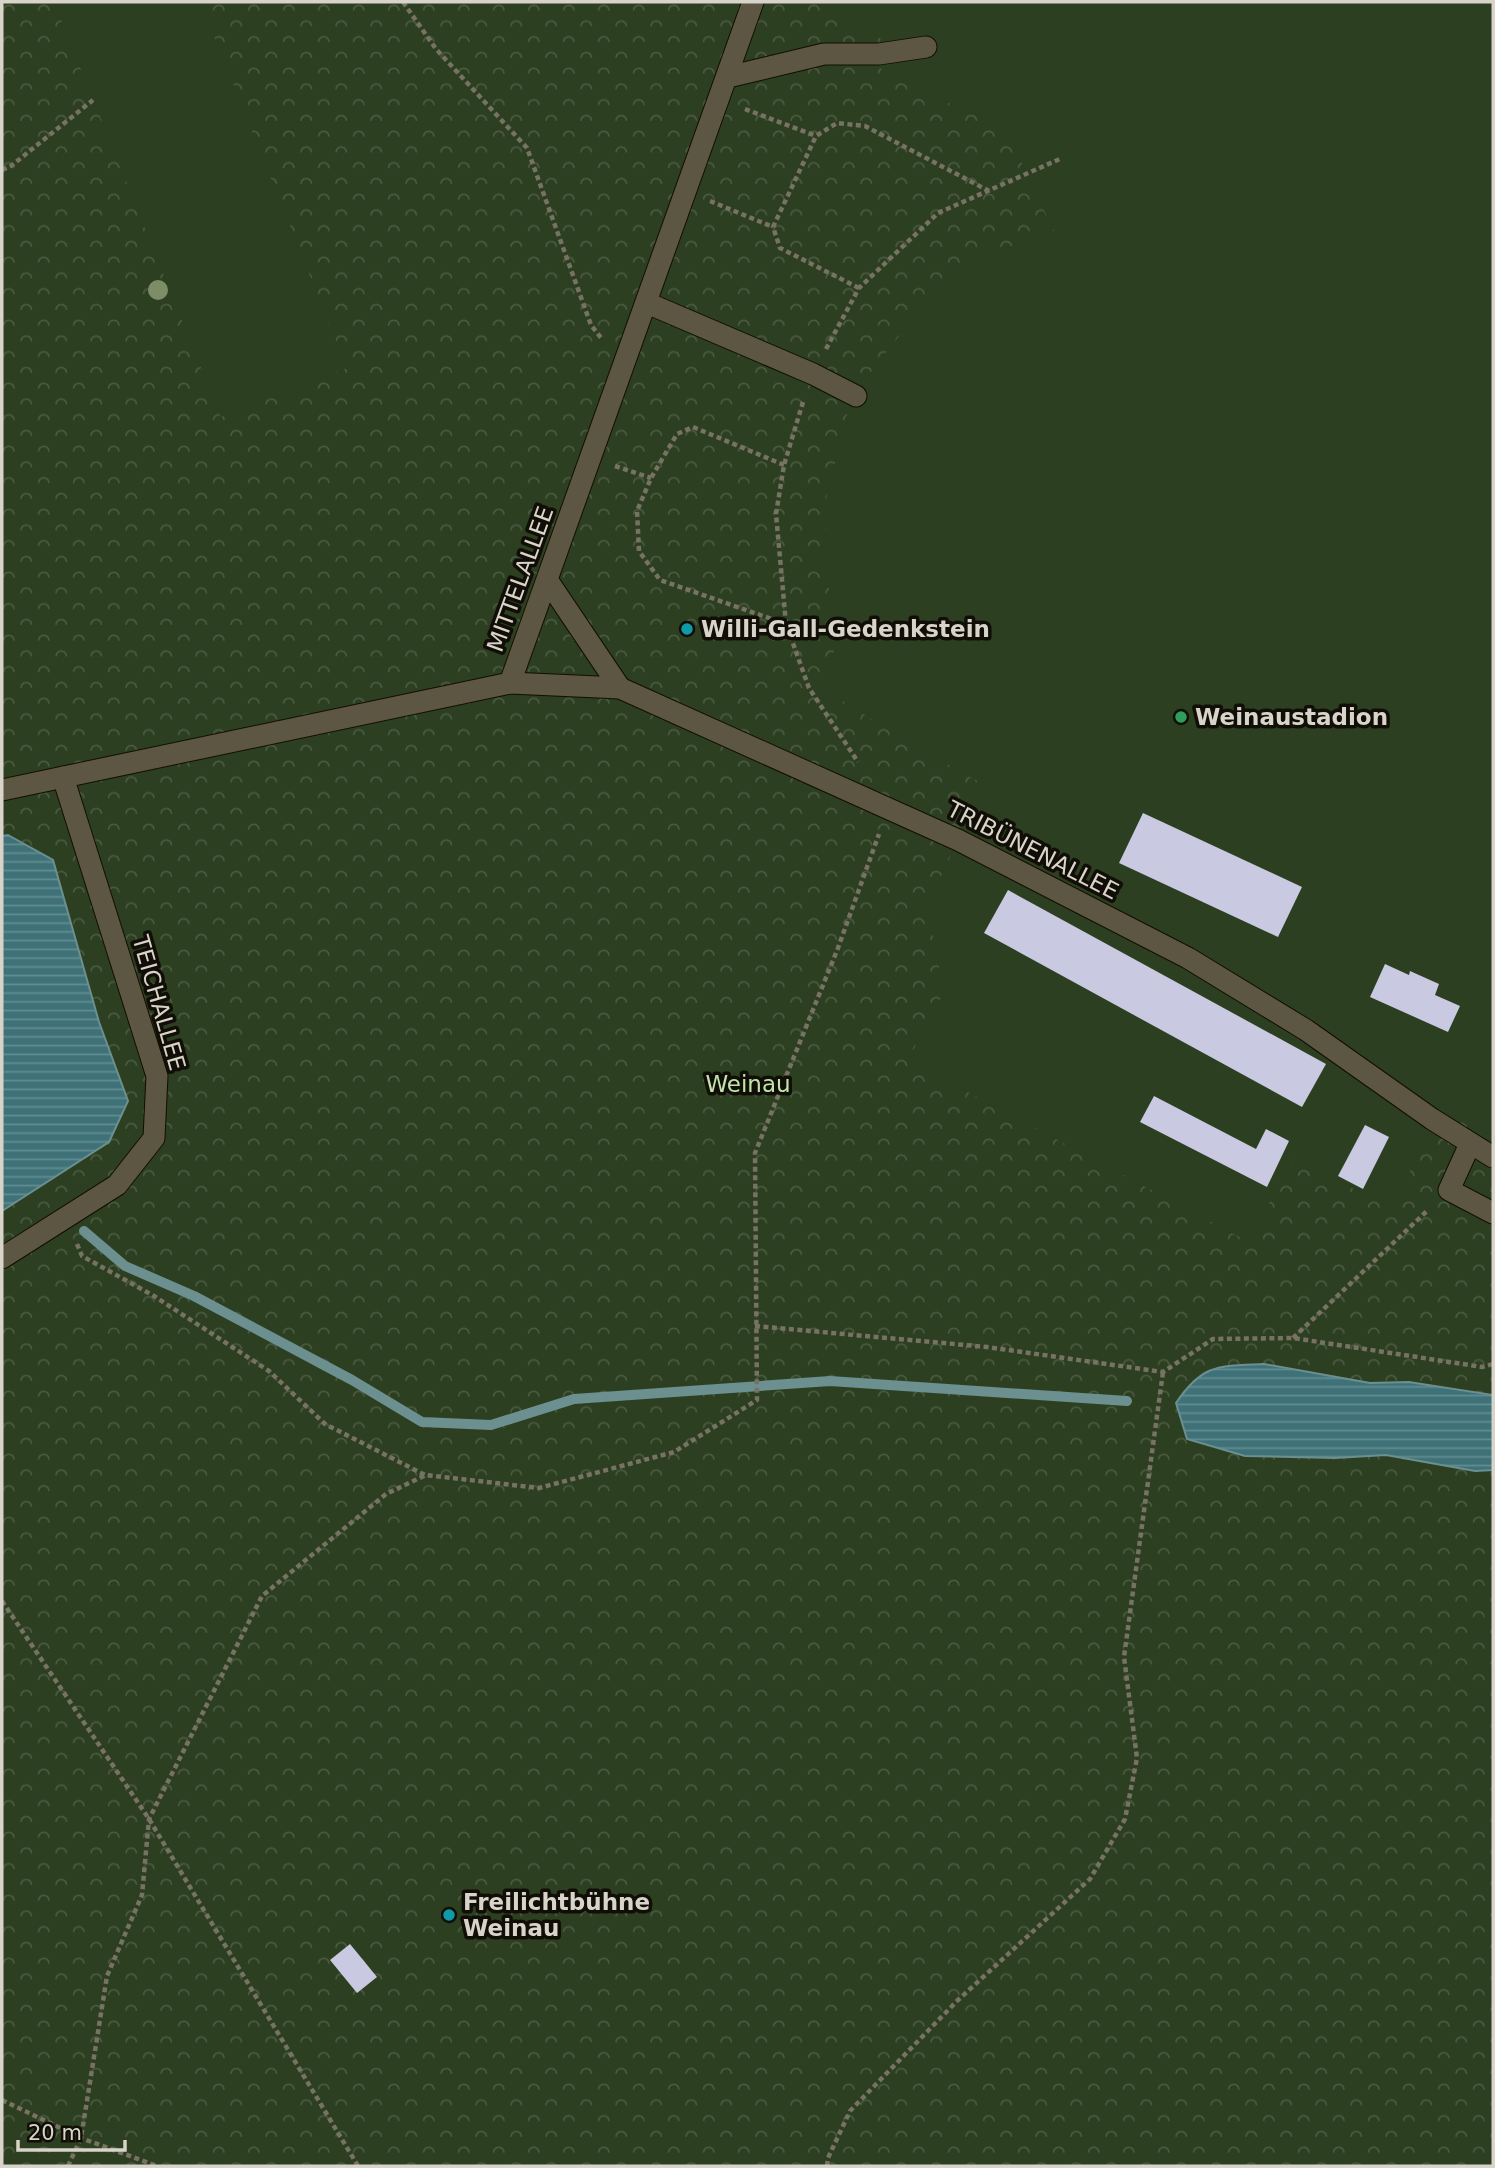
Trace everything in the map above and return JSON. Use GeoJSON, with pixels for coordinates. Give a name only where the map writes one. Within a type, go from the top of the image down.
{"type":"FeatureCollection","features":[{"type":"Feature","properties":{"kind":"street","name":"MITTELALLEE"},"geometry":{"type":"LineString","coordinates":[[2,790],[510,683],[753,2]]}},
{"type":"Feature","properties":{"kind":"street"},"geometry":{"type":"LineString","coordinates":[[728,76],[824,54],[879,54],[926,47]]}},
{"type":"Feature","properties":{"kind":"street"},"geometry":{"type":"LineString","coordinates":[[647,303],[813,374],[856,396]]}},
{"type":"Feature","properties":{"kind":"street"},"geometry":{"type":"LineString","coordinates":[[548,580],[620,688]]}},
{"type":"Feature","properties":{"kind":"street","name":"TRIBÜNENALLEE"},"geometry":{"type":"LineString","coordinates":[[510,683],[620,688],[958,840],[1188,958],[1306,1030],[1470,1144],[1493,1157]]}},
{"type":"Feature","properties":{"kind":"street","name":"TEICHALLEE"},"geometry":{"type":"LineString","coordinates":[[2,1258],[117,1185],[154,1138],[157,1076],[63,777]]}},
{"type":"Feature","properties":{"kind":"street"},"geometry":{"type":"LineString","coordinates":[[1470,1144],[1449,1190],[1493,1213]]}},
{"type":"Feature","properties":{"kind":"path"},"geometry":{"type":"LineString","coordinates":[[403,2],[436,49],[527,148],[591,325],[624,368]]}},
{"type":"Feature","properties":{"kind":"path"},"geometry":{"type":"LineString","coordinates":[[720,99],[816,136]]}},
{"type":"Feature","properties":{"kind":"path"},"geometry":{"type":"LineString","coordinates":[[2,170],[11,166],[93,100]]}},
{"type":"Feature","properties":{"kind":"path"},"geometry":{"type":"LineString","coordinates":[[859,288],[780,247],[773,227],[816,136],[837,123],[866,125],[989,191]]}},
{"type":"Feature","properties":{"kind":"path"},"geometry":{"type":"LineString","coordinates":[[860,764],[809,688],[786,624],[776,514],[784,465],[813,374],[859,288],[938,214],[1062,158]]}},
{"type":"Feature","properties":{"kind":"path"},"geometry":{"type":"LineString","coordinates":[[687,191],[773,227]]}},
{"type":"Feature","properties":{"kind":"path"},"geometry":{"type":"LineString","coordinates":[[784,465],[694,428],[677,434],[652,478],[638,511],[639,551],[660,580],[786,624]]}},
{"type":"Feature","properties":{"kind":"path"},"geometry":{"type":"LineString","coordinates":[[591,457],[652,478]]}},
{"type":"Feature","properties":{"kind":"path"},"geometry":{"type":"LineString","coordinates":[[66,1217],[82,1256],[154,1296],[269,1371],[325,1424],[426,1475],[539,1488],[674,1452],[757,1400],[755,1153],[838,948],[888,808]]}},
{"type":"Feature","properties":{"kind":"path"},"geometry":{"type":"LineString","coordinates":[[1293,1338],[1449,1190]]}},
{"type":"Feature","properties":{"kind":"path"},"geometry":{"type":"LineString","coordinates":[[755,1326],[987,1347],[1163,1371],[1213,1339],[1293,1338],[1482,1367],[1493,1364]]}},
{"type":"Feature","properties":{"kind":"path"},"geometry":{"type":"LineString","coordinates":[[827,2166],[828,2158],[850,2110],[957,2001],[1090,1879],[1125,1819],[1137,1758],[1124,1657],[1163,1371]]}},
{"type":"Feature","properties":{"kind":"path"},"geometry":{"type":"LineString","coordinates":[[68,2166],[81,2138],[107,1976],[142,1895],[149,1819],[262,1596],[386,1493],[426,1475]]}},
{"type":"Feature","properties":{"kind":"path"},"geometry":{"type":"LineString","coordinates":[[2,1601],[149,1819],[358,2166]]}},
{"type":"Feature","properties":{"kind":"path"},"geometry":{"type":"LineString","coordinates":[[2,2099],[81,2138],[157,2166]]}},
{"type":"Feature","properties":{"kind":"green space","name":"Weinau"},"geometry":{"type":"Polygon","coordinates":[[[2,2],[1493,2],[1493,2166],[2,2166],[2,2]]]}},
{"type":"Feature","properties":{"kind":"green space"},"geometry":{"type":"Polygon","coordinates":[[[54,2],[200,2],[347,368],[221,417],[54,2]]]}},
{"type":"Feature","properties":{"kind":"green space","name":"Weinaustadion"},"geometry":{"type":"Polygon","coordinates":[[[844,2],[1493,2],[1493,1136],[1435,1109],[1394,1210],[1293,1157],[1249,1242],[908,1060],[944,992],[927,906],[981,783],[822,688],[837,642],[825,561],[826,499],[848,411],[867,377],[933,293],[989,254],[1054,231],[1019,157],[1011,132],[882,72],[879,54],[884,40],[836,19],[844,2]]]}},
{"type":"Feature","properties":{"kind":"water"},"geometry":{"type":"Polygon","coordinates":[[[8,835],[53,860],[99,1022],[128,1101],[109,1142],[2,1211],[2,836],[8,835]]]}},
{"type":"Feature","properties":{"kind":"water"},"geometry":{"type":"Polygon","coordinates":[[[1264,1364],[1370,1383],[1409,1382],[1493,1395],[1493,1470],[1475,1471],[1386,1455],[1335,1458],[1245,1456],[1187,1439],[1176,1403],[1195,1380],[1213,1369],[1264,1364]]]}},
{"type":"Feature","properties":{"kind":"building"},"geometry":{"type":"Polygon","coordinates":[[[1143,813],[1302,887],[1278,937],[1119,863],[1143,813]]]}},
{"type":"Feature","properties":{"kind":"building"},"geometry":{"type":"Polygon","coordinates":[[[1008,890],[1326,1064],[1302,1107],[984,933],[1008,890]]]}},
{"type":"Feature","properties":{"kind":"building"},"geometry":{"type":"Polygon","coordinates":[[[1385,964],[1409,975],[1410,971],[1439,984],[1435,995],[1460,1006],[1448,1032],[1370,997],[1385,964]]]}},
{"type":"Feature","properties":{"kind":"building"},"geometry":{"type":"Polygon","coordinates":[[[1154,1096],[1256,1149],[1266,1129],[1289,1141],[1267,1187],[1140,1122],[1154,1096]]]}},
{"type":"Feature","properties":{"kind":"building"},"geometry":{"type":"Polygon","coordinates":[[[1365,1125],[1389,1137],[1363,1189],[1338,1176],[1365,1125]]]}},
{"type":"Feature","properties":{"kind":"building"},"geometry":{"type":"Polygon","coordinates":[[[350,1944],[377,1977],[357,1993],[330,1960],[350,1944]]]}},
{"type":"Feature","properties":{"kind":"waterway"},"geometry":{"type":"LineString","coordinates":[[84,1231],[125,1266],[194,1296],[352,1380],[422,1422],[491,1425],[574,1399],[830,1381],[1127,1401]]}},
{"type":"Feature","properties":{"kind":"place","name":"Willi-Gall-Gedenkstein"},"geometry":{"type":"Point","coordinates":[687,629]}},
{"type":"Feature","properties":{"kind":"place","name":"Weinaustadion"},"geometry":{"type":"Point","coordinates":[1181,717]}},
{"type":"Feature","properties":{"kind":"place","name":"Freilichtbühne Weinau"},"geometry":{"type":"Point","coordinates":[449,1915]}}]}
